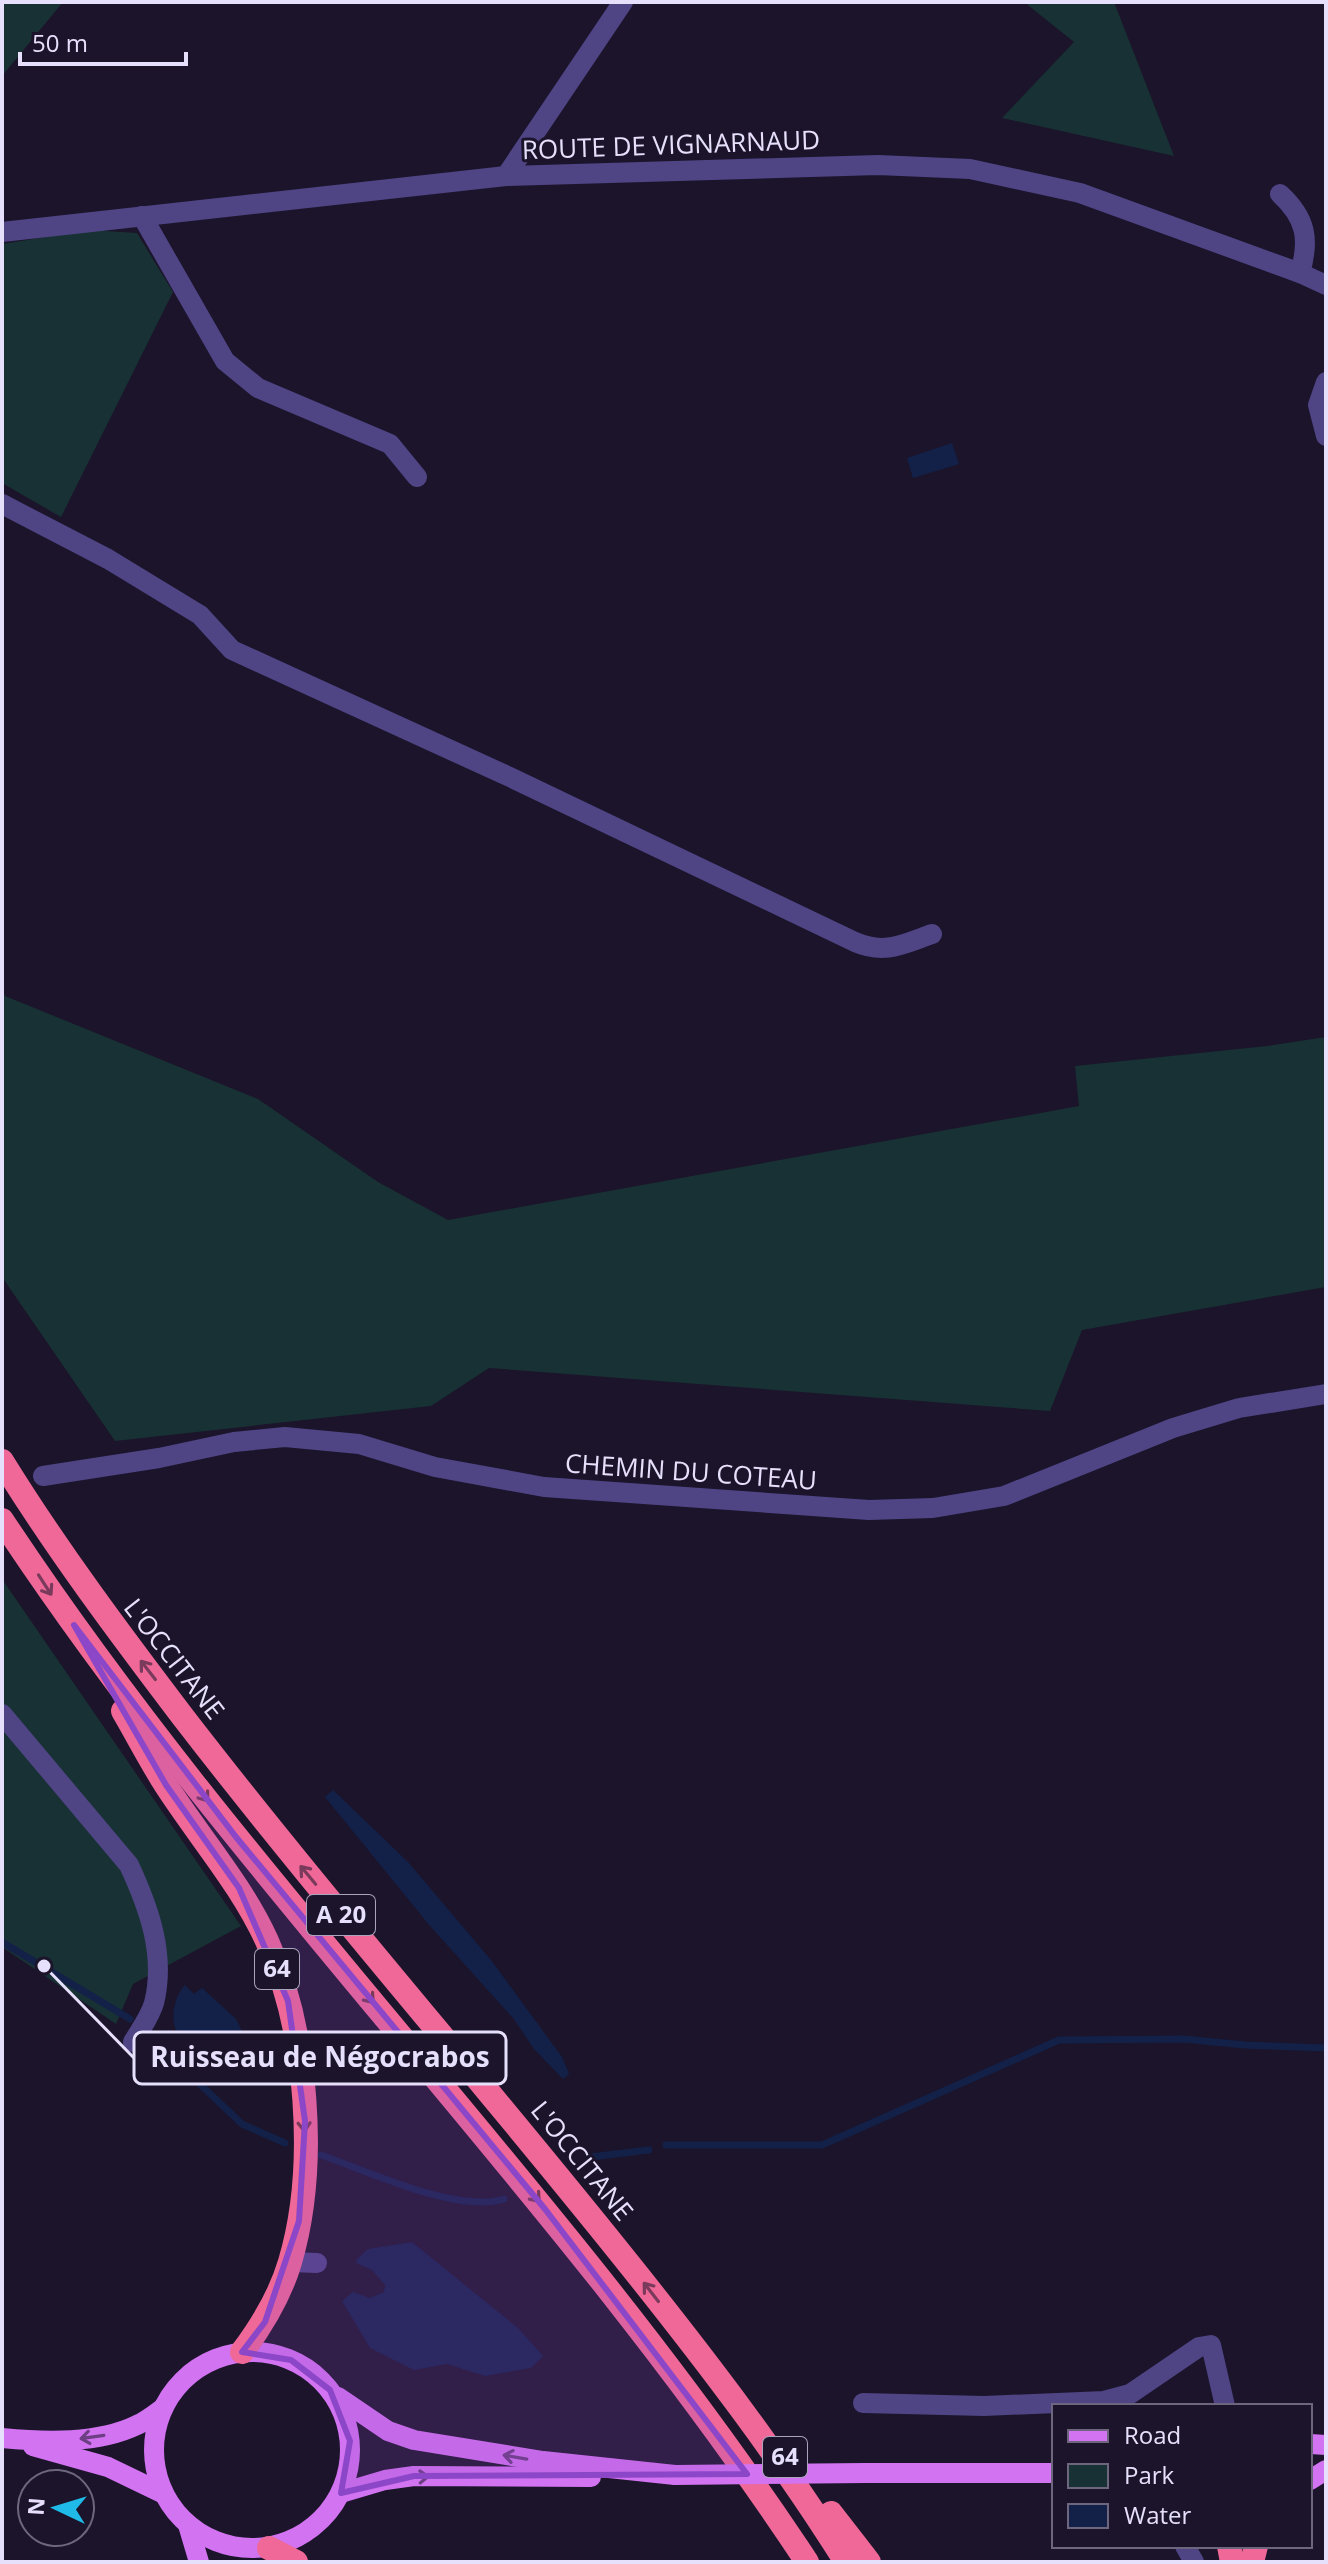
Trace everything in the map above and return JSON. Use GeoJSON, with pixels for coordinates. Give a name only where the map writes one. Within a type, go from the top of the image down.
{"type":"FeatureCollection","features":[{"type":"Feature","properties":{"kind":"highway","name":"L'OCCITANE"},"geometry":{"type":"LineString","coordinates":[[2,1461],[96,1604],[262,1819],[569,2188],[700,2353],[810,2504],[846,2562]]}},
{"type":"Feature","properties":{"kind":"highway","name":"A 20"},"geometry":{"type":"LineString","coordinates":[[2,1520],[74,1625],[236,1837],[545,2209],[681,2380],[807,2562]]}},
{"type":"Feature","properties":{"kind":"highway","name":"64"},"geometry":{"type":"LineString","coordinates":[[74,1625],[166,1785],[239,1888],[268,1942],[283,1987],[299,2054],[305,2121],[299,2221],[290,2262],[265,2322],[242,2352]]}},
{"type":"Feature","properties":{"kind":"highway","name":"64"},"geometry":{"type":"LineString","coordinates":[[700,2353],[869,2562]]}},
{"type":"Feature","properties":{"kind":"highway"},"geometry":{"type":"LineString","coordinates":[[257,2553],[296,2562]]}},
{"type":"Feature","properties":{"kind":"main road"},"geometry":{"type":"LineString","coordinates":[[330,2390],[344,2414],[350,2441],[349,2468],[341,2493],[328,2513],[311,2529],[291,2541],[257,2553],[209,2539],[174,2511],[164,2494],[155,2466],[154,2436],[163,2408],[177,2387],[195,2370],[218,2358],[242,2352],[267,2353],[291,2360],[313,2372],[358,2413],[388,2431],[414,2440],[543,2461],[675,2475]]}},
{"type":"Feature","properties":{"kind":"main road"},"geometry":{"type":"LineString","coordinates":[[4,2439],[66,2440],[116,2433],[138,2425],[163,2408]]}},
{"type":"Feature","properties":{"kind":"main road"},"geometry":{"type":"LineString","coordinates":[[4,2439],[108,2467],[164,2494]]}},
{"type":"Feature","properties":{"kind":"main road"},"geometry":{"type":"LineString","coordinates":[[341,2493],[385,2480],[414,2476],[541,2478],[1052,2473]]}},
{"type":"Feature","properties":{"kind":"main road"},"geometry":{"type":"LineString","coordinates":[[188,2525],[199,2562]]}},
{"type":"Feature","properties":{"kind":"street"},"geometry":{"type":"LineString","coordinates":[[506,176],[623,2]]}},
{"type":"Feature","properties":{"kind":"street","name":"ROUTE DE VIGNARNAUD"},"geometry":{"type":"LineString","coordinates":[[2,232],[506,176],[878,165],[970,169],[1080,193],[1326,285]]}},
{"type":"Feature","properties":{"kind":"street"},"geometry":{"type":"LineString","coordinates":[[1280,194],[1295,208],[1302,221],[1306,252],[1300,273]]}},
{"type":"Feature","properties":{"kind":"street"},"geometry":{"type":"LineString","coordinates":[[142,216],[225,361],[258,388],[390,444],[417,477]]}},
{"type":"Feature","properties":{"kind":"street"},"geometry":{"type":"LineString","coordinates":[[1326,382],[1318,405],[1326,436]]}},
{"type":"Feature","properties":{"kind":"street"},"geometry":{"type":"LineString","coordinates":[[2,504],[108,559],[200,615],[232,650],[512,778],[855,942],[871,949],[886,949],[932,934]]}},
{"type":"Feature","properties":{"kind":"street","name":"CHEMIN DU COTEAU"},"geometry":{"type":"LineString","coordinates":[[43,1476],[159,1458],[234,1442],[285,1437],[359,1444],[435,1467],[544,1487],[869,1510],[933,1508],[1004,1496],[1173,1428],[1239,1408],[1326,1394]]}},
{"type":"Feature","properties":{"kind":"street"},"geometry":{"type":"LineString","coordinates":[[2,1714],[129,1865],[153,1920],[157,1949],[156,1989],[153,2007],[133,2042]]}},
{"type":"Feature","properties":{"kind":"street"},"geometry":{"type":"LineString","coordinates":[[290,2262],[317,2263]]}},
{"type":"Feature","properties":{"kind":"street"},"geometry":{"type":"LineString","coordinates":[[863,2403],[984,2406],[1113,2400],[1130,2394],[1199,2347],[1211,2345],[1225,2404]]}},
{"type":"Feature","properties":{"kind":"highlighted area"},"geometry":{"type":"Polygon","coordinates":[[[74,1625],[236,1837],[545,2209],[747,2474],[414,2476],[341,2493],[350,2441],[330,2390],[291,2360],[242,2352],[265,2322],[299,2221],[305,2121],[288,2001],[239,1888],[166,1785],[74,1625]]]}},
{"type":"Feature","properties":{"kind":"green space"},"geometry":{"type":"Polygon","coordinates":[[[2,2],[63,2],[2,76],[2,2]]]}},
{"type":"Feature","properties":{"kind":"green space"},"geometry":{"type":"Polygon","coordinates":[[[1024,2],[1114,2],[1174,156],[1002,118],[1074,42],[1024,2]]]}},
{"type":"Feature","properties":{"kind":"green space"},"geometry":{"type":"Polygon","coordinates":[[[90,230],[137,233],[173,292],[61,517],[2,483],[2,244],[90,230]]]}},
{"type":"Feature","properties":{"kind":"green space"},"geometry":{"type":"Polygon","coordinates":[[[2,989],[5,996],[258,1099],[378,1182],[448,1220],[1079,1106],[1075,1066],[1326,1037],[1326,1287],[1082,1330],[1050,1411],[489,1368],[431,1406],[115,1441],[2,1277],[2,989]]]}},
{"type":"Feature","properties":{"kind":"green space"},"geometry":{"type":"Polygon","coordinates":[[[2,1579],[241,1926],[133,1984],[116,2024],[2,1947],[2,1579]]]}},
{"type":"Feature","properties":{"kind":"water"},"geometry":{"type":"Polygon","coordinates":[[[952,443],[959,464],[913,478],[907,458],[952,443]]]}},
{"type":"Feature","properties":{"kind":"water"},"geometry":{"type":"Polygon","coordinates":[[[333,1790],[408,1862],[491,1960],[562,2057],[569,2074],[563,2079],[430,1926],[325,1797],[333,1790]]]}},
{"type":"Feature","properties":{"kind":"water"},"geometry":{"type":"Polygon","coordinates":[[[185,1985],[194,1994],[202,1988],[236,2019],[244,2035],[252,2070],[247,2079],[239,2083],[226,2081],[176,2030],[174,2006],[185,1985]]]}},
{"type":"Feature","properties":{"kind":"water"},"geometry":{"type":"Polygon","coordinates":[[[412,2242],[518,2328],[543,2356],[531,2368],[485,2376],[447,2364],[414,2370],[370,2348],[342,2301],[353,2292],[370,2298],[384,2292],[385,2285],[372,2270],[356,2263],[357,2259],[368,2249],[412,2242]]]}},
{"type":"Feature","properties":{"kind":"waterway"},"geometry":{"type":"LineString","coordinates":[[2,1942],[130,2019]]}},
{"type":"Feature","properties":{"kind":"waterway"},"geometry":{"type":"LineString","coordinates":[[149,2036],[242,2124],[285,2143]]}},
{"type":"Feature","properties":{"kind":"waterway"},"geometry":{"type":"LineString","coordinates":[[666,2145],[822,2145],[1059,2040],[1184,2039],[1326,2048]]}},
{"type":"Feature","properties":{"kind":"waterway"},"geometry":{"type":"LineString","coordinates":[[590,2157],[649,2150]]}},
{"type":"Feature","properties":{"kind":"waterway"},"geometry":{"type":"LineString","coordinates":[[321,2155],[438,2196],[462,2201],[504,2199]]}},
{"type":"Feature","properties":{"kind":"place","name":"Ruisseau de Négocrabos"},"geometry":{"type":"Point","coordinates":[44,1966]}}]}
